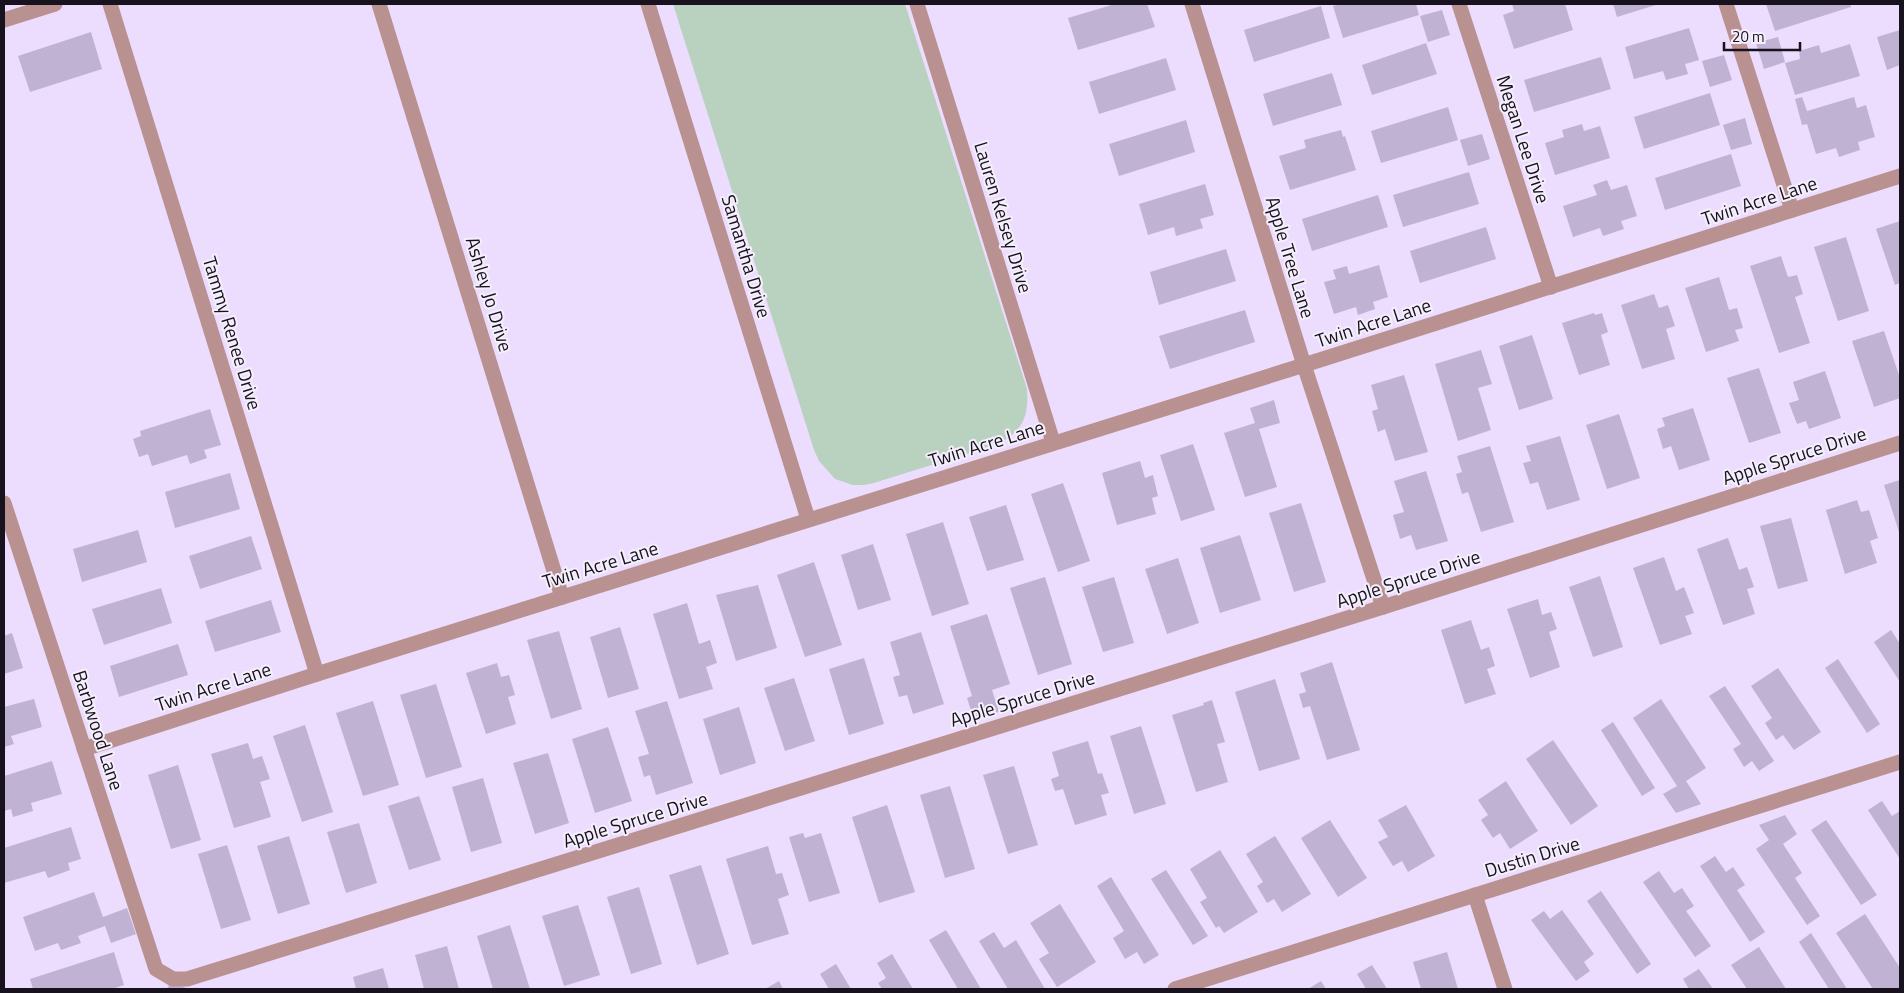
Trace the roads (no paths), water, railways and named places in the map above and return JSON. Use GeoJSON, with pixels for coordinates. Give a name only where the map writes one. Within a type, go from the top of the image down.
{"type":"FeatureCollection","features":[{"type":"Feature","properties":{"kind":"street"},"geometry":{"type":"LineString","coordinates":[[4,20],[55,4]]}},
{"type":"Feature","properties":{"kind":"street","name":"Tammy Renee Drive"},"geometry":{"type":"LineString","coordinates":[[110,4],[317,674]]}},
{"type":"Feature","properties":{"kind":"street","name":"Ashley Jo Drive"},"geometry":{"type":"LineString","coordinates":[[379,4],[562,597]]}},
{"type":"Feature","properties":{"kind":"street","name":"Samantha Drive"},"geometry":{"type":"LineString","coordinates":[[648,4],[808,519]]}},
{"type":"Feature","properties":{"kind":"street","name":"Lauren Kelsey Drive"},"geometry":{"type":"LineString","coordinates":[[917,4],[1054,442]]}},
{"type":"Feature","properties":{"kind":"street","name":"Apple Tree Lane"},"geometry":{"type":"LineString","coordinates":[[1192,4],[1304,365],[1383,607]]}},
{"type":"Feature","properties":{"kind":"street","name":"Megan Lee Drive"},"geometry":{"type":"LineString","coordinates":[[1459,4],[1551,287]]}},
{"type":"Feature","properties":{"kind":"street"},"geometry":{"type":"LineString","coordinates":[[1726,4],[1792,210]]}},
{"type":"Feature","properties":{"kind":"street","name":"Twin Acre Lane"},"geometry":{"type":"LineString","coordinates":[[84,749],[1900,176]]}},
{"type":"Feature","properties":{"kind":"street","name":"Apple Spruce Drive"},"geometry":{"type":"LineString","coordinates":[[156,969],[173,979],[187,979],[1383,607],[1900,442]]}},
{"type":"Feature","properties":{"kind":"street","name":"Barbwood Lane"},"geometry":{"type":"LineString","coordinates":[[4,503],[156,969]]}},
{"type":"Feature","properties":{"kind":"street","name":"Dustin Drive"},"geometry":{"type":"LineString","coordinates":[[1175,989],[1900,762]]}},
{"type":"Feature","properties":{"kind":"street"},"geometry":{"type":"LineString","coordinates":[[1476,895],[1505,989]]}}]}
